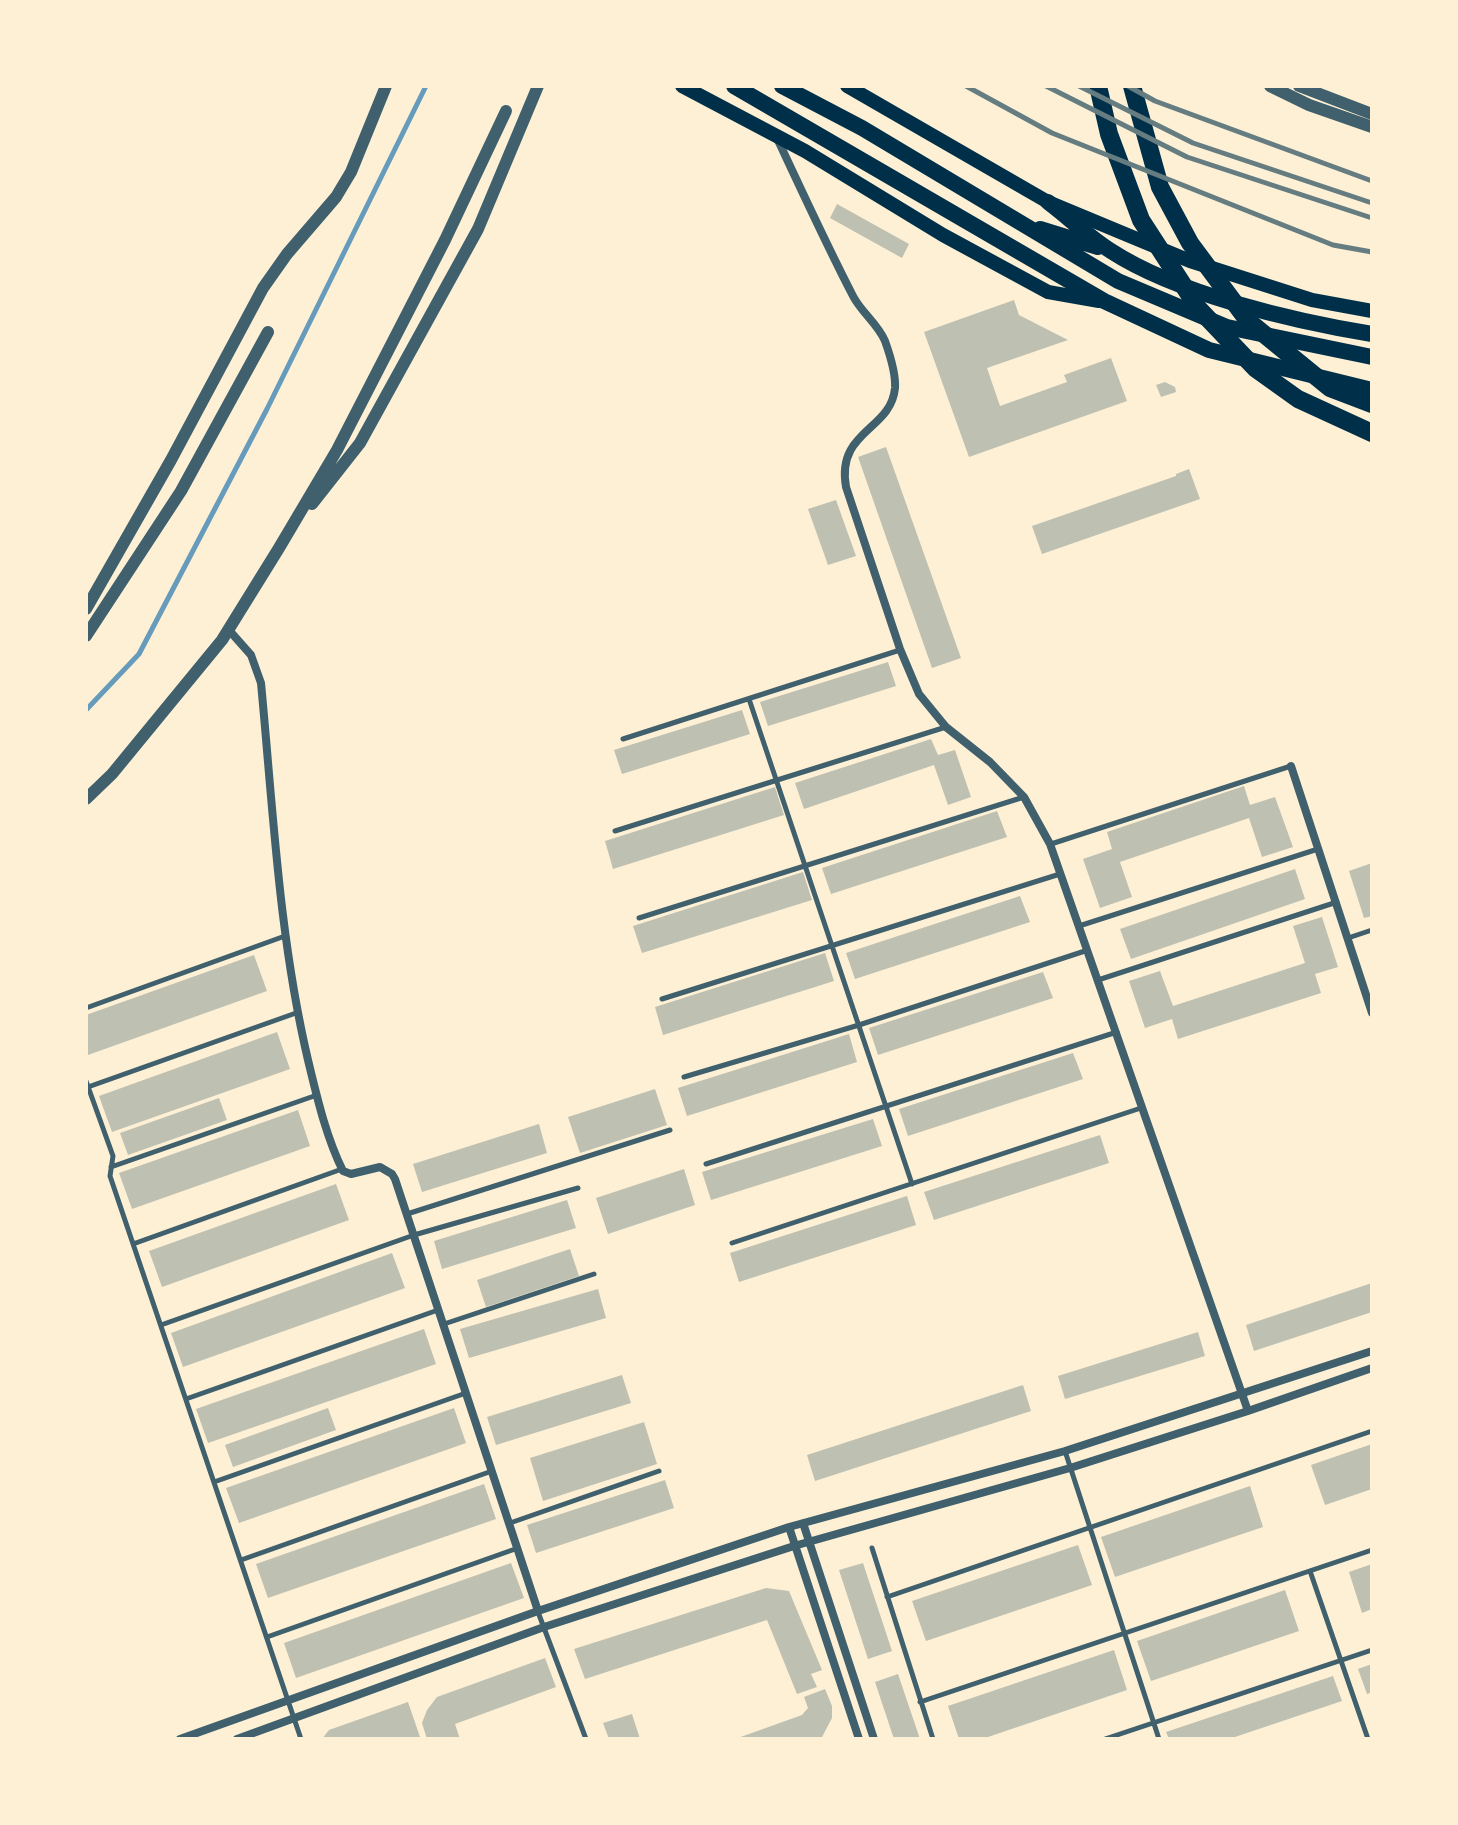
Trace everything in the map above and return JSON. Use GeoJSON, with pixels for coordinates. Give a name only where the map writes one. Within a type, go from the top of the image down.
{"type":"FeatureCollection","features":[{"type":"Feature","properties":{"kind":"highway"},"geometry":{"type":"LineString","coordinates":[[1098,86],[1109,134],[1141,220],[1198,308],[1256,369],[1298,399],[1372,433]]}},
{"type":"Feature","properties":{"kind":"highway"},"geometry":{"type":"LineString","coordinates":[[1132,86],[1160,187],[1190,243],[1248,321],[1330,388],[1372,404]]}},
{"type":"Feature","properties":{"kind":"main road"},"geometry":{"type":"LineString","coordinates":[[682,86],[775,135],[943,235],[1048,292],[1104,301]]}},
{"type":"Feature","properties":{"kind":"main road"},"geometry":{"type":"LineString","coordinates":[[734,86],[1104,301],[1209,350],[1372,390]]}},
{"type":"Feature","properties":{"kind":"main road"},"geometry":{"type":"LineString","coordinates":[[782,86],[862,128],[1118,281],[1227,327],[1372,357]]}},
{"type":"Feature","properties":{"kind":"main road"},"geometry":{"type":"LineString","coordinates":[[847,86],[1048,202],[1190,261],[1312,300],[1372,311]]}},
{"type":"Feature","properties":{"kind":"main road"},"geometry":{"type":"LineString","coordinates":[[1048,202],[1111,251],[1172,283],[1338,329],[1372,334]]}},
{"type":"Feature","properties":{"kind":"main road"},"geometry":{"type":"LineString","coordinates":[[1012,220],[1111,251]]}},
{"type":"Feature","properties":{"kind":"street"},"geometry":{"type":"LineString","coordinates":[[86,609],[171,460],[263,288],[287,254],[336,197],[357,158],[386,86]]}},
{"type":"Feature","properties":{"kind":"street"},"geometry":{"type":"LineString","coordinates":[[279,548],[360,443],[478,229],[538,86]]}},
{"type":"Feature","properties":{"kind":"street"},"geometry":{"type":"LineString","coordinates":[[1270,86],[1309,105],[1372,127]]}},
{"type":"Feature","properties":{"kind":"street"},"geometry":{"type":"LineString","coordinates":[[1299,86],[1372,114]]}},
{"type":"Feature","properties":{"kind":"street"},"geometry":{"type":"LineString","coordinates":[[86,799],[112,774],[228,629],[279,548],[337,450],[445,240],[506,111]]}},
{"type":"Feature","properties":{"kind":"street"},"geometry":{"type":"LineString","coordinates":[[775,135],[855,301],[884,337],[893,367],[895,389],[889,406],[854,443],[843,471],[900,649],[919,694],[946,727],[990,762],[1024,797],[1050,844],[1248,1411]]}},
{"type":"Feature","properties":{"kind":"street"},"geometry":{"type":"LineString","coordinates":[[86,636],[181,491],[268,332]]}},
{"type":"Feature","properties":{"kind":"street"},"geometry":{"type":"LineString","coordinates":[[228,629],[251,655],[261,683],[285,936],[296,1013],[317,1095],[342,1169],[348,1174],[373,1168],[386,1170],[395,1179],[538,1611]]}},
{"type":"Feature","properties":{"kind":"street"},"geometry":{"type":"LineString","coordinates":[[1291,766],[1372,1013]]}},
{"type":"Feature","properties":{"kind":"street"},"geometry":{"type":"LineString","coordinates":[[180,1739],[538,1611],[789,1527],[1065,1451],[1372,1351]]}},
{"type":"Feature","properties":{"kind":"street"},"geometry":{"type":"LineString","coordinates":[[237,1739],[544,1627],[809,1541],[1070,1468],[1372,1368]]}},
{"type":"Feature","properties":{"kind":"street"},"geometry":{"type":"LineString","coordinates":[[803,1523],[874,1739]]}},
{"type":"Feature","properties":{"kind":"street"},"geometry":{"type":"LineString","coordinates":[[789,1527],[859,1739]]}},
{"type":"Feature","properties":{"kind":"lane"},"geometry":{"type":"LineString","coordinates":[[623,739],[900,649]]}},
{"type":"Feature","properties":{"kind":"lane"},"geometry":{"type":"LineString","coordinates":[[749,699],[912,1184]]}},
{"type":"Feature","properties":{"kind":"lane"},"geometry":{"type":"LineString","coordinates":[[615,831],[946,727]]}},
{"type":"Feature","properties":{"kind":"lane"},"geometry":{"type":"LineString","coordinates":[[1050,844],[1291,766]]}},
{"type":"Feature","properties":{"kind":"lane"},"geometry":{"type":"LineString","coordinates":[[639,918],[1024,797]]}},
{"type":"Feature","properties":{"kind":"lane"},"geometry":{"type":"LineString","coordinates":[[1079,926],[1319,848]]}},
{"type":"Feature","properties":{"kind":"lane"},"geometry":{"type":"LineString","coordinates":[[662,999],[1060,874]]}},
{"type":"Feature","properties":{"kind":"lane"},"geometry":{"type":"LineString","coordinates":[[1098,980],[1337,902]]}},
{"type":"Feature","properties":{"kind":"lane"},"geometry":{"type":"LineString","coordinates":[[1348,938],[1372,930]]}},
{"type":"Feature","properties":{"kind":"lane"},"geometry":{"type":"LineString","coordinates":[[86,1008],[285,936]]}},
{"type":"Feature","properties":{"kind":"lane"},"geometry":{"type":"LineString","coordinates":[[684,1077],[859,1025],[1088,950]]}},
{"type":"Feature","properties":{"kind":"lane"},"geometry":{"type":"LineString","coordinates":[[296,1013],[87,1084],[113,1156],[110,1176],[301,1739]]}},
{"type":"Feature","properties":{"kind":"lane"},"geometry":{"type":"LineString","coordinates":[[706,1164],[1117,1032]]}},
{"type":"Feature","properties":{"kind":"lane"},"geometry":{"type":"LineString","coordinates":[[111,1167],[317,1095]]}},
{"type":"Feature","properties":{"kind":"lane"},"geometry":{"type":"LineString","coordinates":[[732,1243],[1144,1107]]}},
{"type":"Feature","properties":{"kind":"lane"},"geometry":{"type":"LineString","coordinates":[[407,1214],[670,1130]]}},
{"type":"Feature","properties":{"kind":"lane"},"geometry":{"type":"LineString","coordinates":[[133,1244],[342,1169]]}},
{"type":"Feature","properties":{"kind":"lane"},"geometry":{"type":"LineString","coordinates":[[161,1325],[414,1235],[578,1188]]}},
{"type":"Feature","properties":{"kind":"lane"},"geometry":{"type":"LineString","coordinates":[[444,1324],[594,1274]]}},
{"type":"Feature","properties":{"kind":"lane"},"geometry":{"type":"LineString","coordinates":[[186,1399],[439,1309]]}},
{"type":"Feature","properties":{"kind":"lane"},"geometry":{"type":"LineString","coordinates":[[214,1482],[466,1393]]}},
{"type":"Feature","properties":{"kind":"lane"},"geometry":{"type":"LineString","coordinates":[[887,1597],[1372,1431]]}},
{"type":"Feature","properties":{"kind":"lane"},"geometry":{"type":"LineString","coordinates":[[1065,1451],[1159,1739]]}},
{"type":"Feature","properties":{"kind":"lane"},"geometry":{"type":"LineString","coordinates":[[241,1560],[492,1471]]}},
{"type":"Feature","properties":{"kind":"lane"},"geometry":{"type":"LineString","coordinates":[[510,1523],[659,1471]]}},
{"type":"Feature","properties":{"kind":"lane"},"geometry":{"type":"LineString","coordinates":[[267,1637],[518,1548]]}},
{"type":"Feature","properties":{"kind":"lane"},"geometry":{"type":"LineString","coordinates":[[872,1548],[933,1739]]}},
{"type":"Feature","properties":{"kind":"lane"},"geometry":{"type":"LineString","coordinates":[[920,1702],[1372,1550]]}},
{"type":"Feature","properties":{"kind":"lane"},"geometry":{"type":"LineString","coordinates":[[1310,1571],[1368,1739]]}},
{"type":"Feature","properties":{"kind":"lane"},"geometry":{"type":"LineString","coordinates":[[538,1611],[586,1739]]}},
{"type":"Feature","properties":{"kind":"lane"},"geometry":{"type":"LineString","coordinates":[[1105,1739],[1372,1650]]}},
{"type":"Feature","properties":{"kind":"building"},"geometry":{"type":"Polygon","coordinates":[[[837,204],[909,244],[902,258],[830,218],[837,204]]]}},
{"type":"Feature","properties":{"kind":"building"},"geometry":{"type":"Polygon","coordinates":[[[1014,300],[1019,315],[1068,340],[987,368],[1000,406],[1067,382],[1064,375],[1111,358],[1127,401],[969,457],[924,332],[1014,300]]]}},
{"type":"Feature","properties":{"kind":"building"},"geometry":{"type":"Polygon","coordinates":[[[1165,382],[1175,387],[1176,392],[1161,397],[1156,385],[1165,382]]]}},
{"type":"Feature","properties":{"kind":"building"},"geometry":{"type":"Polygon","coordinates":[[[886,447],[961,658],[932,668],[858,457],[886,447]]]}},
{"type":"Feature","properties":{"kind":"building"},"geometry":{"type":"Polygon","coordinates":[[[1189,469],[1200,499],[1042,554],[1032,526],[1189,469]]]}},
{"type":"Feature","properties":{"kind":"building"},"geometry":{"type":"Polygon","coordinates":[[[836,500],[856,556],[828,565],[808,509],[836,500]]]}},
{"type":"Feature","properties":{"kind":"building"},"geometry":{"type":"Polygon","coordinates":[[[888,662],[896,686],[768,726],[760,702],[888,662]]]}},
{"type":"Feature","properties":{"kind":"building"},"geometry":{"type":"Polygon","coordinates":[[[742,710],[750,734],[622,774],[614,750],[742,710]]]}},
{"type":"Feature","properties":{"kind":"building"},"geometry":{"type":"Polygon","coordinates":[[[931,739],[938,755],[955,750],[971,797],[948,805],[934,765],[804,809],[795,783],[931,739]]]}},
{"type":"Feature","properties":{"kind":"building"},"geometry":{"type":"Polygon","coordinates":[[[1244,786],[1250,805],[1275,797],[1293,847],[1262,857],[1249,818],[1120,862],[1132,897],[1100,908],[1083,859],[1112,849],[1107,832],[1244,786]]]}},
{"type":"Feature","properties":{"kind":"building"},"geometry":{"type":"Polygon","coordinates":[[[775,787],[784,815],[613,869],[605,841],[775,787]]]}},
{"type":"Feature","properties":{"kind":"building"},"geometry":{"type":"Polygon","coordinates":[[[997,811],[1007,837],[831,894],[822,868],[997,811]]]}},
{"type":"Feature","properties":{"kind":"building"},"geometry":{"type":"Polygon","coordinates":[[[1372,863],[1372,916],[1364,918],[1349,871],[1372,863]]]}},
{"type":"Feature","properties":{"kind":"building"},"geometry":{"type":"Polygon","coordinates":[[[1295,869],[1305,899],[1131,959],[1120,929],[1295,869]]]}},
{"type":"Feature","properties":{"kind":"building"},"geometry":{"type":"Polygon","coordinates":[[[803,872],[812,900],[642,953],[633,926],[803,872]]]}},
{"type":"Feature","properties":{"kind":"building"},"geometry":{"type":"Polygon","coordinates":[[[1020,896],[1030,922],[855,979],[846,953],[1020,896]]]}},
{"type":"Feature","properties":{"kind":"building"},"geometry":{"type":"Polygon","coordinates":[[[1322,917],[1338,967],[1315,974],[1321,993],[1178,1039],[1172,1019],[1145,1028],[1129,981],[1160,971],[1173,1006],[1305,963],[1293,926],[1322,917]]]}},
{"type":"Feature","properties":{"kind":"building"},"geometry":{"type":"Polygon","coordinates":[[[825,953],[834,981],[663,1035],[655,1007],[825,953]]]}},
{"type":"Feature","properties":{"kind":"building"},"geometry":{"type":"Polygon","coordinates":[[[254,955],[267,991],[88,1055],[86,1015],[254,955]]]}},
{"type":"Feature","properties":{"kind":"building"},"geometry":{"type":"Polygon","coordinates":[[[1043,972],[1053,998],[878,1055],[869,1028],[1043,972]]]}},
{"type":"Feature","properties":{"kind":"building"},"geometry":{"type":"Polygon","coordinates":[[[277,1032],[290,1069],[112,1132],[99,1096],[277,1032]]]}},
{"type":"Feature","properties":{"kind":"building"},"geometry":{"type":"Polygon","coordinates":[[[849,1034],[857,1062],[687,1116],[678,1088],[849,1034]]]}},
{"type":"Feature","properties":{"kind":"building"},"geometry":{"type":"Polygon","coordinates":[[[1073,1053],[1083,1079],[908,1136],[899,1109],[1073,1053]]]}},
{"type":"Feature","properties":{"kind":"building"},"geometry":{"type":"Polygon","coordinates":[[[655,1089],[667,1125],[580,1153],[568,1117],[655,1089]]]}},
{"type":"Feature","properties":{"kind":"building"},"geometry":{"type":"Polygon","coordinates":[[[219,1098],[227,1120],[128,1155],[120,1133],[219,1098]]]}},
{"type":"Feature","properties":{"kind":"building"},"geometry":{"type":"Polygon","coordinates":[[[298,1110],[310,1146],[132,1209],[119,1173],[298,1110]]]}},
{"type":"Feature","properties":{"kind":"building"},"geometry":{"type":"Polygon","coordinates":[[[873,1119],[882,1146],[711,1200],[702,1172],[873,1119]]]}},
{"type":"Feature","properties":{"kind":"building"},"geometry":{"type":"Polygon","coordinates":[[[539,1124],[547,1153],[422,1192],[413,1164],[539,1124]]]}},
{"type":"Feature","properties":{"kind":"building"},"geometry":{"type":"Polygon","coordinates":[[[1100,1135],[1109,1163],[934,1220],[924,1192],[1100,1135]]]}},
{"type":"Feature","properties":{"kind":"building"},"geometry":{"type":"Polygon","coordinates":[[[684,1169],[695,1205],[608,1234],[596,1198],[684,1169]]]}},
{"type":"Feature","properties":{"kind":"building"},"geometry":{"type":"Polygon","coordinates":[[[336,1184],[349,1220],[162,1287],[149,1251],[336,1184]]]}},
{"type":"Feature","properties":{"kind":"building"},"geometry":{"type":"Polygon","coordinates":[[[907,1196],[916,1225],[739,1282],[730,1253],[907,1196]]]}},
{"type":"Feature","properties":{"kind":"building"},"geometry":{"type":"Polygon","coordinates":[[[567,1200],[576,1228],[442,1269],[434,1241],[567,1200]]]}},
{"type":"Feature","properties":{"kind":"building"},"geometry":{"type":"Polygon","coordinates":[[[570,1249],[579,1276],[486,1307],[477,1280],[570,1249]]]}},
{"type":"Feature","properties":{"kind":"building"},"geometry":{"type":"Polygon","coordinates":[[[392,1253],[405,1288],[183,1367],[171,1333],[392,1253]]]}},
{"type":"Feature","properties":{"kind":"building"},"geometry":{"type":"Polygon","coordinates":[[[1372,1283],[1372,1312],[1254,1351],[1246,1325],[1372,1283]]]}},
{"type":"Feature","properties":{"kind":"building"},"geometry":{"type":"Polygon","coordinates":[[[598,1289],[606,1318],[469,1358],[460,1329],[598,1289]]]}},
{"type":"Feature","properties":{"kind":"building"},"geometry":{"type":"Polygon","coordinates":[[[424,1329],[436,1364],[208,1443],[196,1409],[424,1329]]]}},
{"type":"Feature","properties":{"kind":"building"},"geometry":{"type":"Polygon","coordinates":[[[1198,1332],[1205,1356],[1065,1399],[1058,1376],[1198,1332]]]}},
{"type":"Feature","properties":{"kind":"building"},"geometry":{"type":"Polygon","coordinates":[[[622,1375],[631,1403],[496,1445],[487,1417],[622,1375]]]}},
{"type":"Feature","properties":{"kind":"building"},"geometry":{"type":"Polygon","coordinates":[[[1023,1385],[1031,1411],[815,1481],[807,1455],[1023,1385]]]}},
{"type":"Feature","properties":{"kind":"building"},"geometry":{"type":"Polygon","coordinates":[[[328,1408],[336,1430],[233,1467],[225,1445],[328,1408]]]}},
{"type":"Feature","properties":{"kind":"building"},"geometry":{"type":"Polygon","coordinates":[[[454,1408],[466,1443],[239,1523],[226,1488],[454,1408]]]}},
{"type":"Feature","properties":{"kind":"building"},"geometry":{"type":"Polygon","coordinates":[[[644,1422],[657,1464],[543,1501],[530,1458],[644,1422]]]}},
{"type":"Feature","properties":{"kind":"building"},"geometry":{"type":"Polygon","coordinates":[[[1372,1444],[1372,1489],[1325,1505],[1311,1465],[1372,1444]]]}},
{"type":"Feature","properties":{"kind":"building"},"geometry":{"type":"Polygon","coordinates":[[[665,1480],[674,1508],[536,1553],[527,1525],[665,1480]]]}},
{"type":"Feature","properties":{"kind":"building"},"geometry":{"type":"Polygon","coordinates":[[[484,1484],[496,1519],[268,1598],[256,1564],[484,1484]]]}},
{"type":"Feature","properties":{"kind":"building"},"geometry":{"type":"Polygon","coordinates":[[[1250,1486],[1263,1527],[1115,1577],[1101,1537],[1250,1486]]]}},
{"type":"Feature","properties":{"kind":"building"},"geometry":{"type":"Polygon","coordinates":[[[1078,1545],[1092,1585],[926,1641],[912,1601],[1078,1545]]]}},
{"type":"Feature","properties":{"kind":"building"},"geometry":{"type":"Polygon","coordinates":[[[511,1563],[524,1598],[296,1678],[284,1643],[511,1563]]]}},
{"type":"Feature","properties":{"kind":"building"},"geometry":{"type":"Polygon","coordinates":[[[863,1563],[892,1651],[868,1659],[839,1570],[863,1563]]]}},
{"type":"Feature","properties":{"kind":"building"},"geometry":{"type":"Polygon","coordinates":[[[1372,1564],[1372,1609],[1362,1613],[1349,1572],[1372,1564]]]}},
{"type":"Feature","properties":{"kind":"building"},"geometry":{"type":"Polygon","coordinates":[[[766,1588],[789,1591],[822,1670],[811,1674],[817,1687],[797,1694],[767,1620],[585,1679],[574,1649],[766,1588]]]}},
{"type":"Feature","properties":{"kind":"building"},"geometry":{"type":"Polygon","coordinates":[[[1285,1590],[1299,1631],[1151,1681],[1137,1641],[1285,1590]]]}},
{"type":"Feature","properties":{"kind":"building"},"geometry":{"type":"Polygon","coordinates":[[[1114,1650],[1127,1690],[982,1739],[959,1739],[948,1706],[1114,1650]]]}},
{"type":"Feature","properties":{"kind":"building"},"geometry":{"type":"Polygon","coordinates":[[[545,1658],[556,1687],[455,1724],[460,1739],[427,1739],[422,1723],[437,1697],[545,1658]]]}},
{"type":"Feature","properties":{"kind":"building"},"geometry":{"type":"Polygon","coordinates":[[[1372,1664],[1372,1692],[1367,1694],[1358,1669],[1372,1664]]]}},
{"type":"Feature","properties":{"kind":"building"},"geometry":{"type":"Polygon","coordinates":[[[898,1674],[920,1739],[894,1739],[875,1682],[898,1674]]]}},
{"type":"Feature","properties":{"kind":"building"},"geometry":{"type":"Polygon","coordinates":[[[1333,1676],[1342,1701],[1229,1739],[1169,1739],[1166,1732],[1333,1676]]]}},
{"type":"Feature","properties":{"kind":"building"},"geometry":{"type":"Polygon","coordinates":[[[825,1689],[832,1706],[832,1718],[821,1739],[735,1739],[802,1715],[808,1708],[804,1697],[825,1689]]]}},
{"type":"Feature","properties":{"kind":"building"},"geometry":{"type":"Polygon","coordinates":[[[408,1702],[420,1737],[322,1739],[329,1730],[408,1702]]]}},
{"type":"Feature","properties":{"kind":"building"},"geometry":{"type":"Polygon","coordinates":[[[632,1714],[640,1739],[609,1739],[603,1723],[632,1714]]]}},
{"type":"Feature","properties":{"kind":"waterway"},"geometry":{"type":"LineString","coordinates":[[86,710],[139,654],[267,409],[426,86]]}},
{"type":"Feature","properties":{"kind":"railway"},"geometry":{"type":"LineString","coordinates":[[966,86],[1052,133],[1333,245],[1372,252]]}},
{"type":"Feature","properties":{"kind":"railway"},"geometry":{"type":"LineString","coordinates":[[1046,86],[1187,157],[1372,218]]}},
{"type":"Feature","properties":{"kind":"railway"},"geometry":{"type":"LineString","coordinates":[[1079,86],[1193,143],[1372,203]]}},
{"type":"Feature","properties":{"kind":"railway"},"geometry":{"type":"LineString","coordinates":[[1128,86],[1155,101],[1372,181]]}}]}
